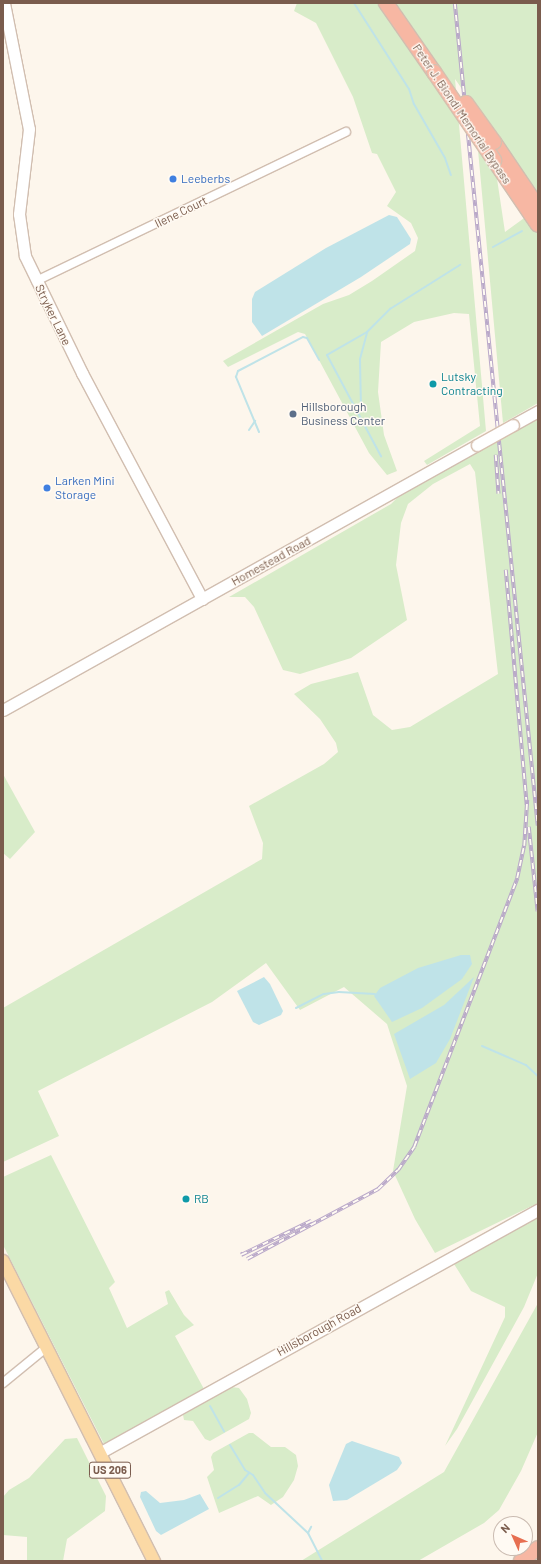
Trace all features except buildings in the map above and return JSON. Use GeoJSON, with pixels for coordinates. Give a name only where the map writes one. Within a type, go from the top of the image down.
{"type":"FeatureCollection","features":[{"type":"Feature","properties":{"kind":"highway","name":"Peter J. Biondi Memorial Bypass"},"geometry":{"type":"LineString","coordinates":[[386,3],[494,142],[538,207]]}},
{"type":"Feature","properties":{"kind":"highway","name":"Peter J. Biondi Memorial Bypass"},"geometry":{"type":"LineString","coordinates":[[397,3],[494,160],[538,225]]}},
{"type":"Feature","properties":{"kind":"highway"},"geometry":{"type":"LineString","coordinates":[[521,1561],[538,1548]]}},
{"type":"Feature","properties":{"kind":"main road","name":"US 206"},"geometry":{"type":"LineString","coordinates":[[3,1261],[101,1452],[154,1561]]}},
{"type":"Feature","properties":{"kind":"street","name":"Stryker Lane"},"geometry":{"type":"LineString","coordinates":[[4,3],[29,129],[28,148],[20,202],[19,229],[25,256],[82,373],[202,599]]}},
{"type":"Feature","properties":{"kind":"street","name":"Ilene Court"},"geometry":{"type":"LineString","coordinates":[[36,281],[346,132]]}},
{"type":"Feature","properties":{"kind":"street","name":"Homestead Road"},"geometry":{"type":"LineString","coordinates":[[3,710],[538,411]]}},
{"type":"Feature","properties":{"kind":"street","name":"Hillsborough Road"},"geometry":{"type":"LineString","coordinates":[[101,1452],[538,1210]]}},
{"type":"Feature","properties":{"kind":"street"},"geometry":{"type":"LineString","coordinates":[[3,1383],[47,1347]]}},
{"type":"Feature","properties":{"kind":"green space"},"geometry":{"type":"Polygon","coordinates":[[[297,3],[538,3],[538,197],[455,79],[486,431],[427,465],[424,461],[480,426],[469,314],[454,313],[414,322],[381,342],[378,392],[384,435],[397,471],[387,475],[369,453],[305,334],[298,332],[228,367],[223,361],[323,304],[349,295],[372,281],[415,251],[418,238],[411,223],[387,206],[396,192],[377,154],[372,153],[353,97],[316,23],[294,11],[297,3]]]}},
{"type":"Feature","properties":{"kind":"green space"},"geometry":{"type":"Polygon","coordinates":[[[478,150],[496,172],[505,232],[538,208],[538,403],[503,423],[478,150]]]}},
{"type":"Feature","properties":{"kind":"green space"},"geometry":{"type":"Polygon","coordinates":[[[538,417],[538,1203],[435,1253],[415,1219],[393,1171],[407,1086],[387,1024],[344,987],[300,1010],[266,963],[212,1002],[38,1091],[59,1136],[3,1162],[3,1008],[262,859],[263,843],[249,806],[324,764],[338,752],[336,743],[320,719],[294,694],[311,684],[358,672],[373,715],[392,730],[410,727],[498,674],[475,472],[470,464],[433,484],[408,504],[401,523],[396,565],[407,620],[351,658],[300,674],[283,670],[254,607],[245,597],[229,597],[391,504],[400,495],[538,417]]]}},
{"type":"Feature","properties":{"kind":"green space"},"geometry":{"type":"Polygon","coordinates":[[[3,774],[35,832],[10,859],[3,853],[3,774]]]}},
{"type":"Feature","properties":{"kind":"green space"},"geometry":{"type":"Polygon","coordinates":[[[51,1155],[115,1282],[109,1288],[127,1328],[168,1304],[165,1292],[169,1290],[184,1315],[194,1325],[175,1336],[204,1389],[104,1444],[3,1245],[3,1177],[51,1155]]]}},
{"type":"Feature","properties":{"kind":"green space"},"geometry":{"type":"Polygon","coordinates":[[[538,1217],[538,1273],[524,1307],[457,1429],[445,1446],[505,1317],[505,1307],[471,1291],[454,1264],[538,1217]]]}},
{"type":"Feature","properties":{"kind":"green space"},"geometry":{"type":"Polygon","coordinates":[[[538,1303],[538,1432],[521,1471],[499,1510],[484,1523],[418,1561],[301,1561],[444,1472],[538,1303]]]}},
{"type":"Feature","properties":{"kind":"green space"},"geometry":{"type":"Polygon","coordinates":[[[231,1387],[239,1388],[247,1399],[251,1413],[249,1419],[210,1441],[205,1439],[193,1421],[184,1420],[183,1415],[231,1387]]]}},
{"type":"Feature","properties":{"kind":"green space"},"geometry":{"type":"Polygon","coordinates":[[[249,1433],[253,1433],[271,1447],[285,1447],[296,1455],[298,1466],[294,1480],[283,1497],[271,1505],[258,1496],[219,1513],[207,1477],[214,1470],[211,1457],[213,1453],[249,1433]]]}},
{"type":"Feature","properties":{"kind":"green space"},"geometry":{"type":"Polygon","coordinates":[[[77,1438],[106,1496],[105,1511],[67,1539],[63,1561],[27,1561],[27,1537],[3,1535],[3,1497],[9,1490],[29,1478],[65,1439],[77,1438]]]}},
{"type":"Feature","properties":{"kind":"water"},"geometry":{"type":"Polygon","coordinates":[[[389,215],[397,217],[411,239],[410,244],[361,277],[262,336],[252,322],[252,299],[255,292],[326,248],[389,215]]]}},
{"type":"Feature","properties":{"kind":"water"},"geometry":{"type":"Polygon","coordinates":[[[461,955],[470,955],[472,964],[462,979],[422,1008],[392,1022],[374,996],[380,988],[418,968],[461,955]]]}},
{"type":"Feature","properties":{"kind":"water"},"geometry":{"type":"Polygon","coordinates":[[[264,977],[270,984],[283,1011],[281,1015],[259,1025],[253,1022],[237,991],[264,977]]]}},
{"type":"Feature","properties":{"kind":"water"},"geometry":{"type":"Polygon","coordinates":[[[474,977],[450,1039],[436,1063],[410,1079],[394,1034],[444,1005],[474,977]]]}},
{"type":"Feature","properties":{"kind":"water"},"geometry":{"type":"Polygon","coordinates":[[[352,1441],[399,1457],[402,1463],[397,1470],[347,1500],[333,1501],[329,1485],[346,1444],[352,1441]]]}},
{"type":"Feature","properties":{"kind":"water"},"geometry":{"type":"Polygon","coordinates":[[[146,1491],[160,1503],[184,1500],[200,1494],[209,1509],[161,1535],[156,1531],[140,1497],[141,1492],[146,1491]]]}},
{"type":"Feature","properties":{"kind":"waterway"},"geometry":{"type":"LineString","coordinates":[[354,3],[409,89],[414,104],[445,158],[451,175]]}},
{"type":"Feature","properties":{"kind":"waterway"},"geometry":{"type":"LineString","coordinates":[[493,247],[522,231]]}},
{"type":"Feature","properties":{"kind":"waterway"},"geometry":{"type":"LineString","coordinates":[[361,408],[360,359],[367,332],[390,309],[460,265]]}},
{"type":"Feature","properties":{"kind":"waterway"},"geometry":{"type":"LineString","coordinates":[[367,332],[327,355],[381,456]]}},
{"type":"Feature","properties":{"kind":"waterway"},"geometry":{"type":"LineString","coordinates":[[259,432],[236,377],[238,371],[303,337],[307,338],[319,360]]}},
{"type":"Feature","properties":{"kind":"waterway"},"geometry":{"type":"LineString","coordinates":[[249,430],[255,421]]}},
{"type":"Feature","properties":{"kind":"waterway"},"geometry":{"type":"LineString","coordinates":[[296,1008],[324,994],[339,992],[375,994]]}},
{"type":"Feature","properties":{"kind":"waterway"},"geometry":{"type":"LineString","coordinates":[[482,1046],[526,1065],[538,1076]]}},
{"type":"Feature","properties":{"kind":"waterway"},"geometry":{"type":"LineString","coordinates":[[210,1406],[224,1431]]}},
{"type":"Feature","properties":{"kind":"waterway"},"geometry":{"type":"LineString","coordinates":[[230,1445],[245,1470],[253,1475],[265,1493],[308,1533],[322,1561]]}},
{"type":"Feature","properties":{"kind":"waterway"},"geometry":{"type":"LineString","coordinates":[[218,1498],[239,1485],[249,1473]]}},
{"type":"Feature","properties":{"kind":"waterway"},"geometry":{"type":"LineString","coordinates":[[308,1533],[311,1527]]}},
{"type":"Feature","properties":{"kind":"railway"},"geometry":{"type":"LineString","coordinates":[[455,3],[538,826]]}},
{"type":"Feature","properties":{"kind":"railway"},"geometry":{"type":"LineString","coordinates":[[496,455],[499,494]]}},
{"type":"Feature","properties":{"kind":"railway"},"geometry":{"type":"LineString","coordinates":[[506,570],[527,805]]}},
{"type":"Feature","properties":{"kind":"railway"},"geometry":{"type":"LineString","coordinates":[[247,1259],[378,1189],[398,1170],[414,1147],[517,878],[524,846],[527,800]]}},
{"type":"Feature","properties":{"kind":"railway"},"geometry":{"type":"LineString","coordinates":[[529,827],[538,912]]}},
{"type":"Feature","properties":{"kind":"railway"},"geometry":{"type":"LineString","coordinates":[[243,1254],[241,1255],[311,1221]]}},
{"type":"Feature","properties":{"kind":"place","name":"Leeberbs"},"geometry":{"type":"Point","coordinates":[173,179]}},
{"type":"Feature","properties":{"kind":"place","name":"Lutsky Contracting"},"geometry":{"type":"Point","coordinates":[433,384]}},
{"type":"Feature","properties":{"kind":"place","name":"Hillsborough Business Center"},"geometry":{"type":"Point","coordinates":[293,414]}},
{"type":"Feature","properties":{"kind":"place","name":"Larken Mini Storage"},"geometry":{"type":"Point","coordinates":[47,488]}},
{"type":"Feature","properties":{"kind":"place","name":"RB"},"geometry":{"type":"Point","coordinates":[186,1199]}}]}
